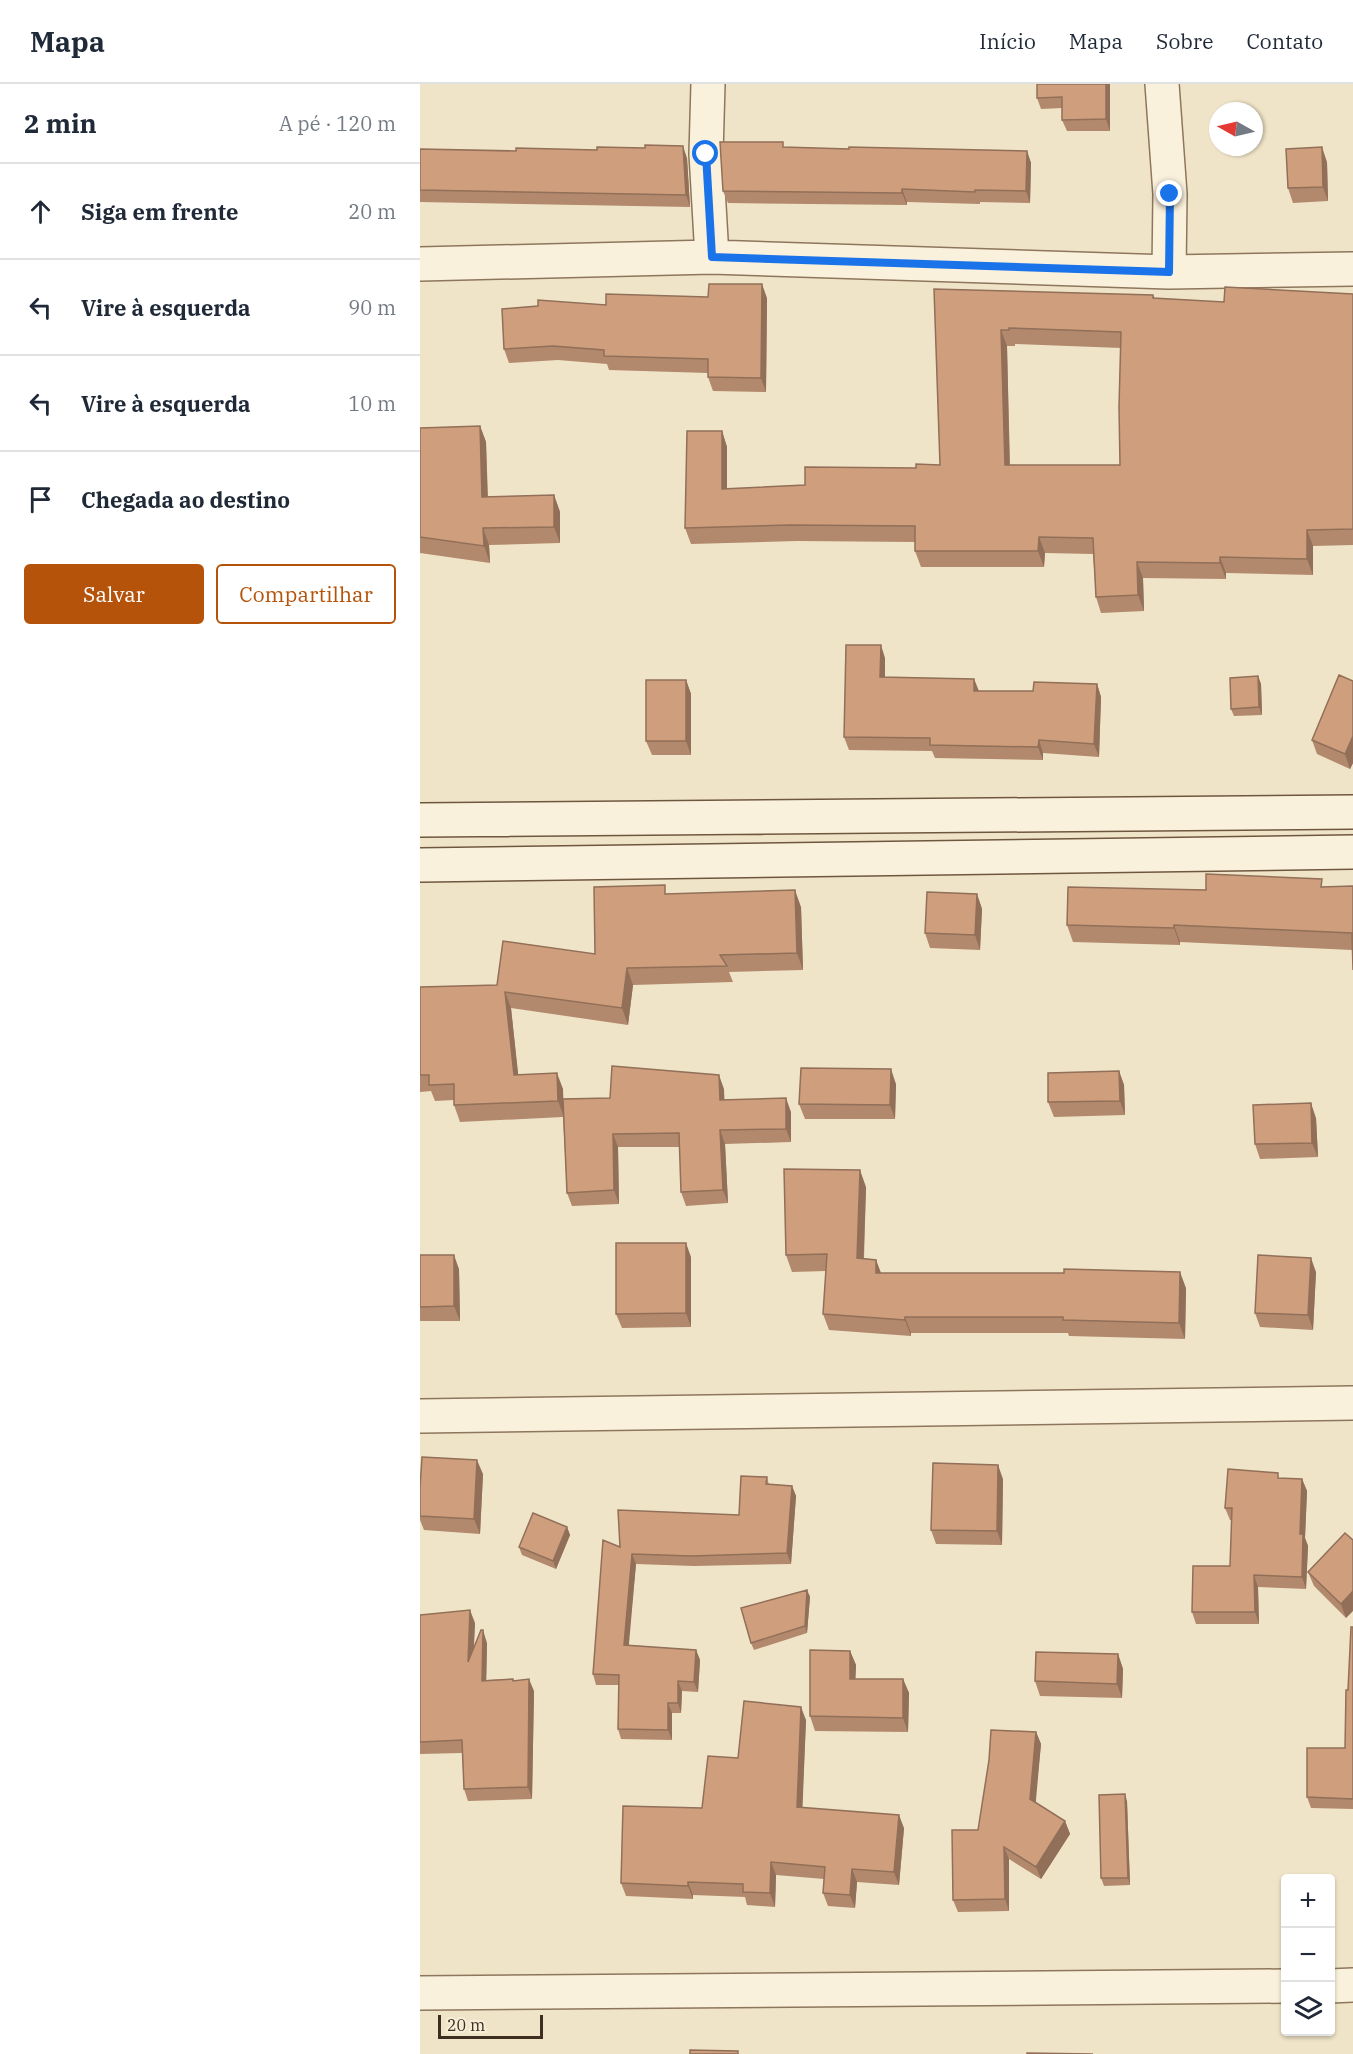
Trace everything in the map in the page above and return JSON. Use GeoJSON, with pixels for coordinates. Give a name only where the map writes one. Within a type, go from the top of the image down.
{"type":"FeatureCollection","features":[{"type":"Feature","properties":{"kind":"street"},"geometry":{"type":"LineString","coordinates":[[708,84],[706,154],[712,257]]}},
{"type":"Feature","properties":{"kind":"street"},"geometry":{"type":"LineString","coordinates":[[1162,84],[1170,194],[1169,272]]}},
{"type":"Feature","properties":{"kind":"street"},"geometry":{"type":"LineString","coordinates":[[420,264],[712,257],[1169,272],[1353,269]]}},
{"type":"Feature","properties":{"kind":"street"},"geometry":{"type":"LineString","coordinates":[[420,820],[1353,812]]}},
{"type":"Feature","properties":{"kind":"street"},"geometry":{"type":"LineString","coordinates":[[420,865],[1353,852]]}},
{"type":"Feature","properties":{"kind":"street"},"geometry":{"type":"LineString","coordinates":[[420,1416],[1353,1402]]}},
{"type":"Feature","properties":{"kind":"street"},"geometry":{"type":"LineString","coordinates":[[1335,1986],[1353,1985]]}},
{"type":"Feature","properties":{"kind":"street"},"geometry":{"type":"LineString","coordinates":[[420,1993],[1281,1986]]}},
{"type":"Feature","properties":{"kind":"building"},"geometry":{"type":"Polygon","coordinates":[[[1037,84],[1106,84],[1106,119],[1062,120],[1062,97],[1037,98],[1037,84]]]}},
{"type":"Feature","properties":{"kind":"building"},"geometry":{"type":"Polygon","coordinates":[[[720,142],[783,142],[783,147],[849,149],[849,147],[1027,151],[1026,191],[975,190],[975,192],[902,189],[902,193],[723,191],[720,142]]]}},
{"type":"Feature","properties":{"kind":"building"},"geometry":{"type":"Polygon","coordinates":[[[645,145],[683,146],[686,195],[420,190],[420,149],[597,150],[597,147],[645,148],[645,145]]]}},
{"type":"Feature","properties":{"kind":"building"},"geometry":{"type":"Polygon","coordinates":[[[1322,147],[1323,187],[1288,188],[1286,149],[1322,147]]]}},
{"type":"Feature","properties":{"kind":"building"},"geometry":{"type":"Polygon","coordinates":[[[709,284],[762,284],[761,378],[708,377],[708,359],[604,356],[604,350],[553,346],[504,349],[502,309],[538,306],[538,300],[606,305],[606,294],[708,297],[709,284]]]}},
{"type":"Feature","properties":{"kind":"building"},"geometry":{"type":"Polygon","coordinates":[[[1225,287],[1353,294],[1353,529],[1307,530],[1307,559],[1220,557],[1220,563],[1137,562],[1138,595],[1096,597],[1093,538],[1039,537],[1038,551],[915,551],[915,526],[791,525],[685,528],[687,431],[722,431],[722,489],[805,485],[805,467],[916,468],[916,464],[940,465],[934,289],[1153,295],[1153,298],[1224,302],[1225,287]],[[1009,328],[1009,330],[1001,330],[1005,465],[1120,465],[1121,332],[1009,328]]]}},
{"type":"Feature","properties":{"kind":"building"},"geometry":{"type":"Polygon","coordinates":[[[480,426],[482,497],[554,495],[554,527],[483,528],[484,546],[420,537],[420,428],[480,426]]]}},
{"type":"Feature","properties":{"kind":"building"},"geometry":{"type":"Polygon","coordinates":[[[846,645],[881,645],[880,677],[974,679],[974,691],[1033,691],[1034,682],[1097,684],[1094,744],[1039,740],[1038,747],[930,745],[930,738],[844,737],[846,645]]]}},
{"type":"Feature","properties":{"kind":"building"},"geometry":{"type":"Polygon","coordinates":[[[1339,675],[1353,681],[1353,736],[1345,754],[1312,740],[1339,675]]]}},
{"type":"Feature","properties":{"kind":"building"},"geometry":{"type":"Polygon","coordinates":[[[1258,676],[1259,707],[1231,709],[1230,678],[1258,676]]]}},
{"type":"Feature","properties":{"kind":"building"},"geometry":{"type":"Polygon","coordinates":[[[646,680],[686,680],[686,741],[646,741],[646,680]]]}},
{"type":"Feature","properties":{"kind":"building"},"geometry":{"type":"Polygon","coordinates":[[[1206,874],[1322,879],[1321,887],[1353,886],[1353,970],[1352,933],[1174,925],[1174,928],[1067,925],[1068,887],[1206,890],[1206,874]]]}},
{"type":"Feature","properties":{"kind":"building"},"geometry":{"type":"Polygon","coordinates":[[[665,885],[665,894],[795,890],[797,953],[720,955],[727,966],[627,968],[622,1008],[505,992],[514,1075],[557,1073],[558,1101],[454,1105],[454,1084],[429,1085],[429,1075],[420,1075],[420,987],[497,985],[503,941],[595,954],[594,887],[665,885]]]}},
{"type":"Feature","properties":{"kind":"building"},"geometry":{"type":"Polygon","coordinates":[[[927,892],[977,894],[975,935],[925,933],[927,892]]]}},
{"type":"Feature","properties":{"kind":"building"},"geometry":{"type":"Polygon","coordinates":[[[612,1066],[719,1075],[720,1100],[786,1098],[786,1129],[720,1130],[723,1190],[681,1192],[679,1133],[613,1134],[614,1190],[567,1193],[563,1099],[610,1098],[612,1066]]]}},
{"type":"Feature","properties":{"kind":"building"},"geometry":{"type":"Polygon","coordinates":[[[801,1068],[891,1069],[890,1105],[799,1104],[801,1068]]]}},
{"type":"Feature","properties":{"kind":"building"},"geometry":{"type":"Polygon","coordinates":[[[1119,1071],[1120,1101],[1048,1102],[1048,1073],[1119,1071]]]}},
{"type":"Feature","properties":{"kind":"building"},"geometry":{"type":"Polygon","coordinates":[[[1311,1103],[1312,1143],[1255,1144],[1253,1105],[1311,1103]]]}},
{"type":"Feature","properties":{"kind":"building"},"geometry":{"type":"Polygon","coordinates":[[[784,1169],[860,1170],[857,1258],[876,1260],[876,1273],[1064,1273],[1064,1269],[1180,1272],[1179,1323],[1063,1320],[1063,1317],[905,1317],[905,1320],[823,1314],[827,1254],[786,1255],[784,1169]]]}},
{"type":"Feature","properties":{"kind":"building"},"geometry":{"type":"Polygon","coordinates":[[[616,1243],[686,1243],[686,1313],[616,1314],[616,1243]]]}},
{"type":"Feature","properties":{"kind":"building"},"geometry":{"type":"Polygon","coordinates":[[[420,1255],[454,1255],[454,1306],[420,1307],[420,1255]]]}},
{"type":"Feature","properties":{"kind":"building"},"geometry":{"type":"Polygon","coordinates":[[[1258,1255],[1311,1258],[1308,1315],[1255,1313],[1258,1255]]]}},
{"type":"Feature","properties":{"kind":"building"},"geometry":{"type":"Polygon","coordinates":[[[422,1457],[477,1460],[474,1519],[420,1516],[422,1457]]]}},
{"type":"Feature","properties":{"kind":"building"},"geometry":{"type":"Polygon","coordinates":[[[933,1463],[998,1465],[997,1531],[931,1530],[933,1463]]]}},
{"type":"Feature","properties":{"kind":"building"},"geometry":{"type":"Polygon","coordinates":[[[1228,1469],[1278,1473],[1278,1478],[1302,1479],[1300,1534],[1303,1534],[1302,1577],[1254,1575],[1255,1612],[1192,1612],[1193,1566],[1230,1566],[1232,1508],[1225,1508],[1228,1469]]]}},
{"type":"Feature","properties":{"kind":"building"},"geometry":{"type":"Polygon","coordinates":[[[741,1476],[767,1477],[766,1484],[792,1486],[787,1553],[691,1556],[632,1554],[624,1645],[696,1650],[694,1682],[678,1681],[678,1703],[668,1703],[668,1730],[618,1729],[619,1675],[593,1674],[603,1540],[620,1547],[618,1510],[739,1515],[741,1476]]]}},
{"type":"Feature","properties":{"kind":"building"},"geometry":{"type":"Polygon","coordinates":[[[533,1513],[567,1527],[553,1561],[519,1547],[533,1513]]]}},
{"type":"Feature","properties":{"kind":"building"},"geometry":{"type":"Polygon","coordinates":[[[1345,1533],[1353,1540],[1353,1591],[1341,1604],[1308,1572],[1345,1533]]]}},
{"type":"Feature","properties":{"kind":"building"},"geometry":{"type":"Polygon","coordinates":[[[807,1590],[805,1626],[751,1643],[741,1608],[807,1590]]]}},
{"type":"Feature","properties":{"kind":"building"},"geometry":{"type":"Polygon","coordinates":[[[470,1610],[468,1662],[481,1630],[483,1630],[482,1681],[529,1679],[528,1787],[464,1789],[462,1740],[420,1742],[420,1615],[470,1610]]]}},
{"type":"Feature","properties":{"kind":"building"},"geometry":{"type":"Polygon","coordinates":[[[1351,1627],[1353,1627],[1353,1799],[1307,1797],[1307,1748],[1345,1748],[1346,1690],[1348,1690],[1351,1627]]]}},
{"type":"Feature","properties":{"kind":"building"},"geometry":{"type":"Polygon","coordinates":[[[810,1650],[850,1651],[850,1679],[903,1679],[903,1718],[810,1716],[810,1650]]]}},
{"type":"Feature","properties":{"kind":"building"},"geometry":{"type":"Polygon","coordinates":[[[1036,1652],[1118,1654],[1117,1684],[1035,1681],[1036,1652]]]}},
{"type":"Feature","properties":{"kind":"building"},"geometry":{"type":"Polygon","coordinates":[[[744,1701],[801,1707],[797,1807],[899,1815],[894,1872],[852,1869],[850,1895],[823,1893],[825,1867],[771,1862],[770,1893],[743,1892],[743,1884],[688,1882],[688,1886],[621,1883],[623,1806],[702,1808],[708,1756],[738,1758],[744,1701]]]}},
{"type":"Feature","properties":{"kind":"building"},"geometry":{"type":"Polygon","coordinates":[[[991,1730],[1036,1732],[1030,1799],[1065,1821],[1036,1867],[1004,1847],[1005,1899],[953,1900],[952,1830],[978,1830],[989,1760],[991,1730]]]}},
{"type":"Feature","properties":{"kind":"building"},"geometry":{"type":"Polygon","coordinates":[[[1125,1794],[1128,1878],[1101,1878],[1099,1795],[1125,1794]]]}},
{"type":"Feature","properties":{"kind":"building"},"geometry":{"type":"Polygon","coordinates":[[[690,2050],[738,2051],[738,2054],[690,2054],[690,2050]]]}},
{"type":"Feature","properties":{"kind":"building"},"geometry":{"type":"Polygon","coordinates":[[[1027,2053],[1093,2054],[1027,2054],[1027,2053]]]}},
{"type":"Feature","properties":{"kind":"route"},"geometry":{"type":"LineString","coordinates":[[706,154],[712,257],[1169,272],[1170,194]]}}]}
